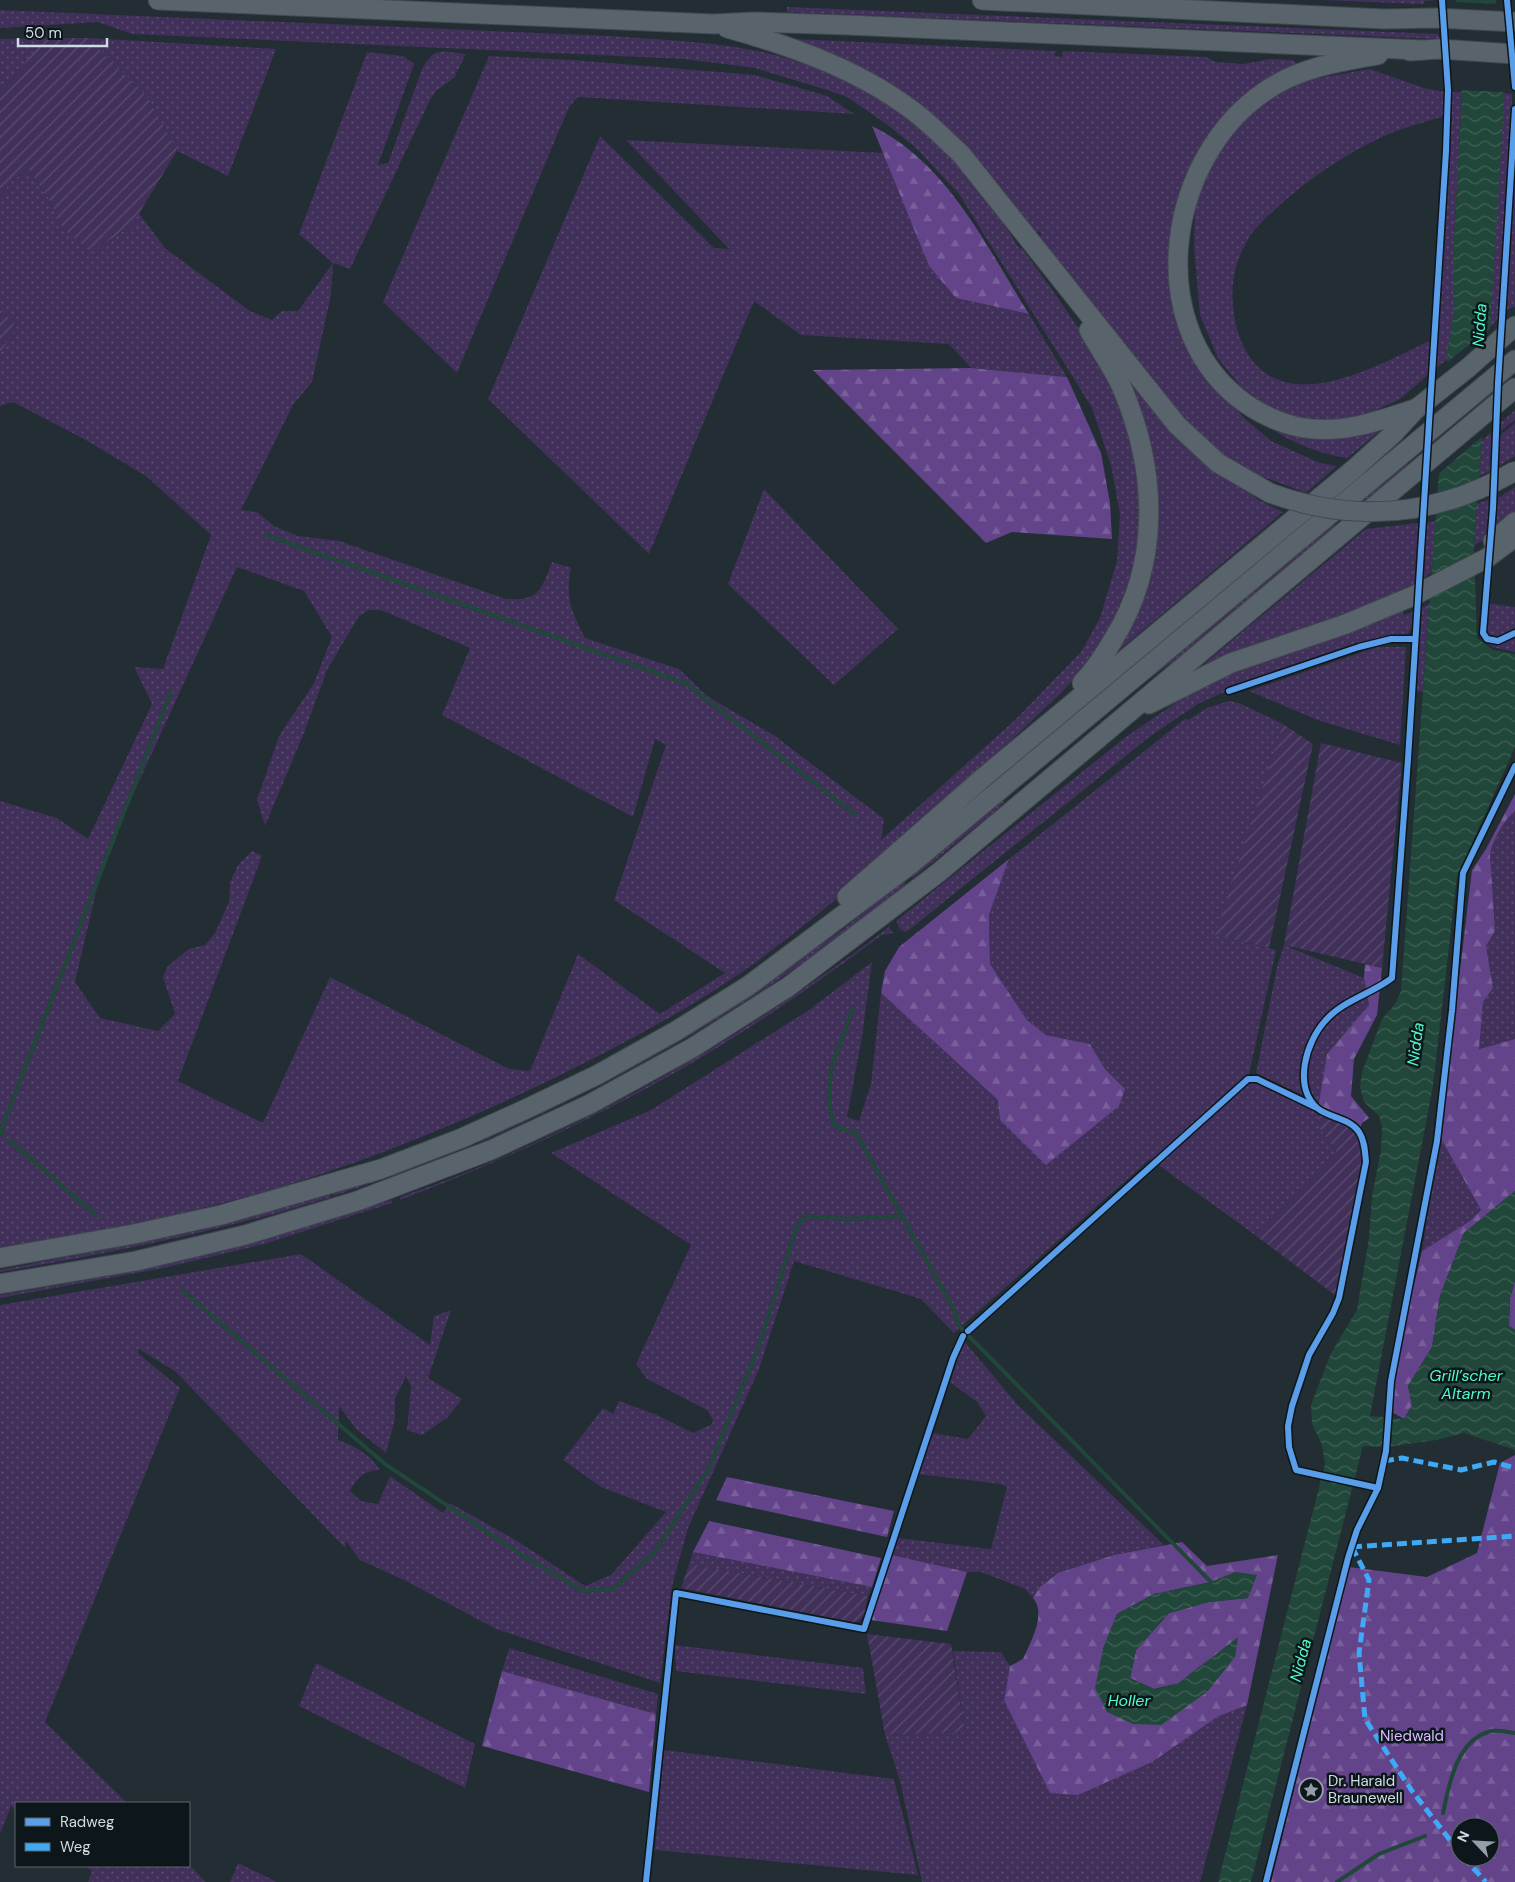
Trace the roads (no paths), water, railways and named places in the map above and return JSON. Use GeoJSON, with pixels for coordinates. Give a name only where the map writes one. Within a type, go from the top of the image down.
{"type":"FeatureCollection","features":[{"type":"Feature","properties":{"kind":"highway"},"geometry":{"type":"LineString","coordinates":[[158,0],[714,24],[752,22],[838,25],[1515,54]]}},
{"type":"Feature","properties":{"kind":"highway"},"geometry":{"type":"LineString","coordinates":[[982,0],[1515,22]]}},
{"type":"Feature","properties":{"kind":"highway"},"geometry":{"type":"LineString","coordinates":[[1150,7],[1190,0]]}},
{"type":"Feature","properties":{"kind":"highway"},"geometry":{"type":"LineString","coordinates":[[714,24],[790,48],[849,72],[885,92],[922,118],[961,154],[1177,426],[1218,463],[1270,493],[1305,505],[1329,510],[1355,513],[1398,510],[1431,506],[1455,498],[1486,487],[1515,470]]}},
{"type":"Feature","properties":{"kind":"highway"},"geometry":{"type":"LineString","coordinates":[[1416,409],[1372,424],[1330,430],[1289,425],[1247,405],[1213,373],[1199,352],[1182,304],[1178,258],[1179,238],[1190,192],[1212,146],[1226,127],[1263,92],[1308,70],[1330,63],[1430,49]]}},
{"type":"Feature","properties":{"kind":"highway"},"geometry":{"type":"LineString","coordinates":[[984,777],[1009,750],[1081,683],[1100,661],[1120,629],[1134,599],[1143,570],[1150,505],[1145,460],[1122,389],[1082,317],[1071,293]]}},
{"type":"Feature","properties":{"kind":"highway"},"geometry":{"type":"LineString","coordinates":[[748,986],[811,928],[984,777],[1354,468],[1393,434],[1416,409],[1470,367],[1514,327]]}},
{"type":"Feature","properties":{"kind":"highway"},"geometry":{"type":"LineString","coordinates":[[0,1258],[134,1234],[221,1215],[381,1169],[462,1138],[597,1075],[676,1031],[748,986],[911,864],[1512,362]]}},
{"type":"Feature","properties":{"kind":"highway"},"geometry":{"type":"LineString","coordinates":[[0,1284],[136,1260],[208,1244],[245,1235],[358,1201],[491,1150],[590,1104],[692,1048],[788,987],[938,873],[1515,388]]}},
{"type":"Feature","properties":{"kind":"highway"},"geometry":{"type":"LineString","coordinates":[[1122,718],[1231,663],[1346,624],[1413,596],[1454,574],[1514,528]]}},
{"type":"Feature","properties":{"kind":"water"},"geometry":{"type":"Polygon","coordinates":[[[1456,0],[1496,0],[1504,101],[1474,546],[1477,638],[1493,650],[1515,654],[1515,747],[1457,877],[1433,1086],[1370,1416],[1404,1419],[1412,1405],[1408,1386],[1432,1347],[1440,1296],[1464,1233],[1515,1191],[1515,1281],[1510,1298],[1509,1326],[1515,1330],[1515,1450],[1464,1433],[1437,1440],[1386,1447],[1363,1446],[1251,1882],[1218,1882],[1325,1464],[1322,1445],[1312,1424],[1311,1405],[1331,1353],[1357,1310],[1369,1238],[1372,1196],[1381,1150],[1382,1127],[1379,1116],[1364,1102],[1360,1087],[1362,1072],[1382,1019],[1395,1004],[1401,991],[1448,348],[1453,317],[1453,259],[1462,97],[1456,0]]]}},
{"type":"Feature","properties":{"kind":"water","name":"Holler"},"geometry":{"type":"Polygon","coordinates":[[[1236,1572],[1257,1575],[1248,1598],[1209,1602],[1169,1613],[1136,1650],[1130,1678],[1154,1689],[1179,1683],[1238,1637],[1235,1657],[1207,1692],[1161,1725],[1133,1724],[1107,1712],[1095,1688],[1103,1649],[1117,1614],[1154,1594],[1211,1582],[1236,1572]]]}},
{"type":"Feature","properties":{"kind":"waterway"},"geometry":{"type":"LineString","coordinates":[[266,535],[685,683],[856,815]]}},
{"type":"Feature","properties":{"kind":"waterway"},"geometry":{"type":"LineString","coordinates":[[0,1134],[3,1133],[1,1130],[171,691]]}},
{"type":"Feature","properties":{"kind":"waterway"},"geometry":{"type":"LineString","coordinates":[[853,1008],[831,1069],[829,1098],[832,1121],[836,1127],[856,1133],[953,1308],[959,1326],[1211,1582]]}},
{"type":"Feature","properties":{"kind":"waterway"},"geometry":{"type":"LineString","coordinates":[[9,1140],[97,1216]]}},
{"type":"Feature","properties":{"kind":"waterway"},"geometry":{"type":"LineString","coordinates":[[182,1290],[385,1464],[522,1555],[583,1591],[613,1589],[655,1552],[709,1468],[759,1346],[796,1228],[806,1216],[846,1219],[901,1216]]}},
{"type":"Feature","properties":{"kind":"waterway"},"geometry":{"type":"LineString","coordinates":[[1443,1813],[1451,1778],[1461,1755],[1468,1745],[1477,1737],[1491,1731],[1515,1733]]}},
{"type":"Feature","properties":{"kind":"waterway"},"geometry":{"type":"LineString","coordinates":[[1337,1882],[1379,1854],[1425,1836]]}},
{"type":"Feature","properties":{"kind":"place","name":"Dr. Harald Braunewell"},"geometry":{"type":"Point","coordinates":[1311,1790]}},
{"type":"Feature","properties":{"kind":"water label","name":"Nidda"},"geometry":{"type":"Point","coordinates":[1479,325]}},
{"type":"Feature","properties":{"kind":"water label","name":"Nidda"},"geometry":{"type":"Point","coordinates":[1415,1044]}},
{"type":"Feature","properties":{"kind":"water label","name":"Grill’scher Altarm"},"geometry":{"type":"Point","coordinates":[1466,1384]}},
{"type":"Feature","properties":{"kind":"water label","name":"Nidda"},"geometry":{"type":"Point","coordinates":[1300,1660]}},
{"type":"Feature","properties":{"kind":"park label","name":"Niedwald"},"geometry":{"type":"Point","coordinates":[1412,1736]}}]}
